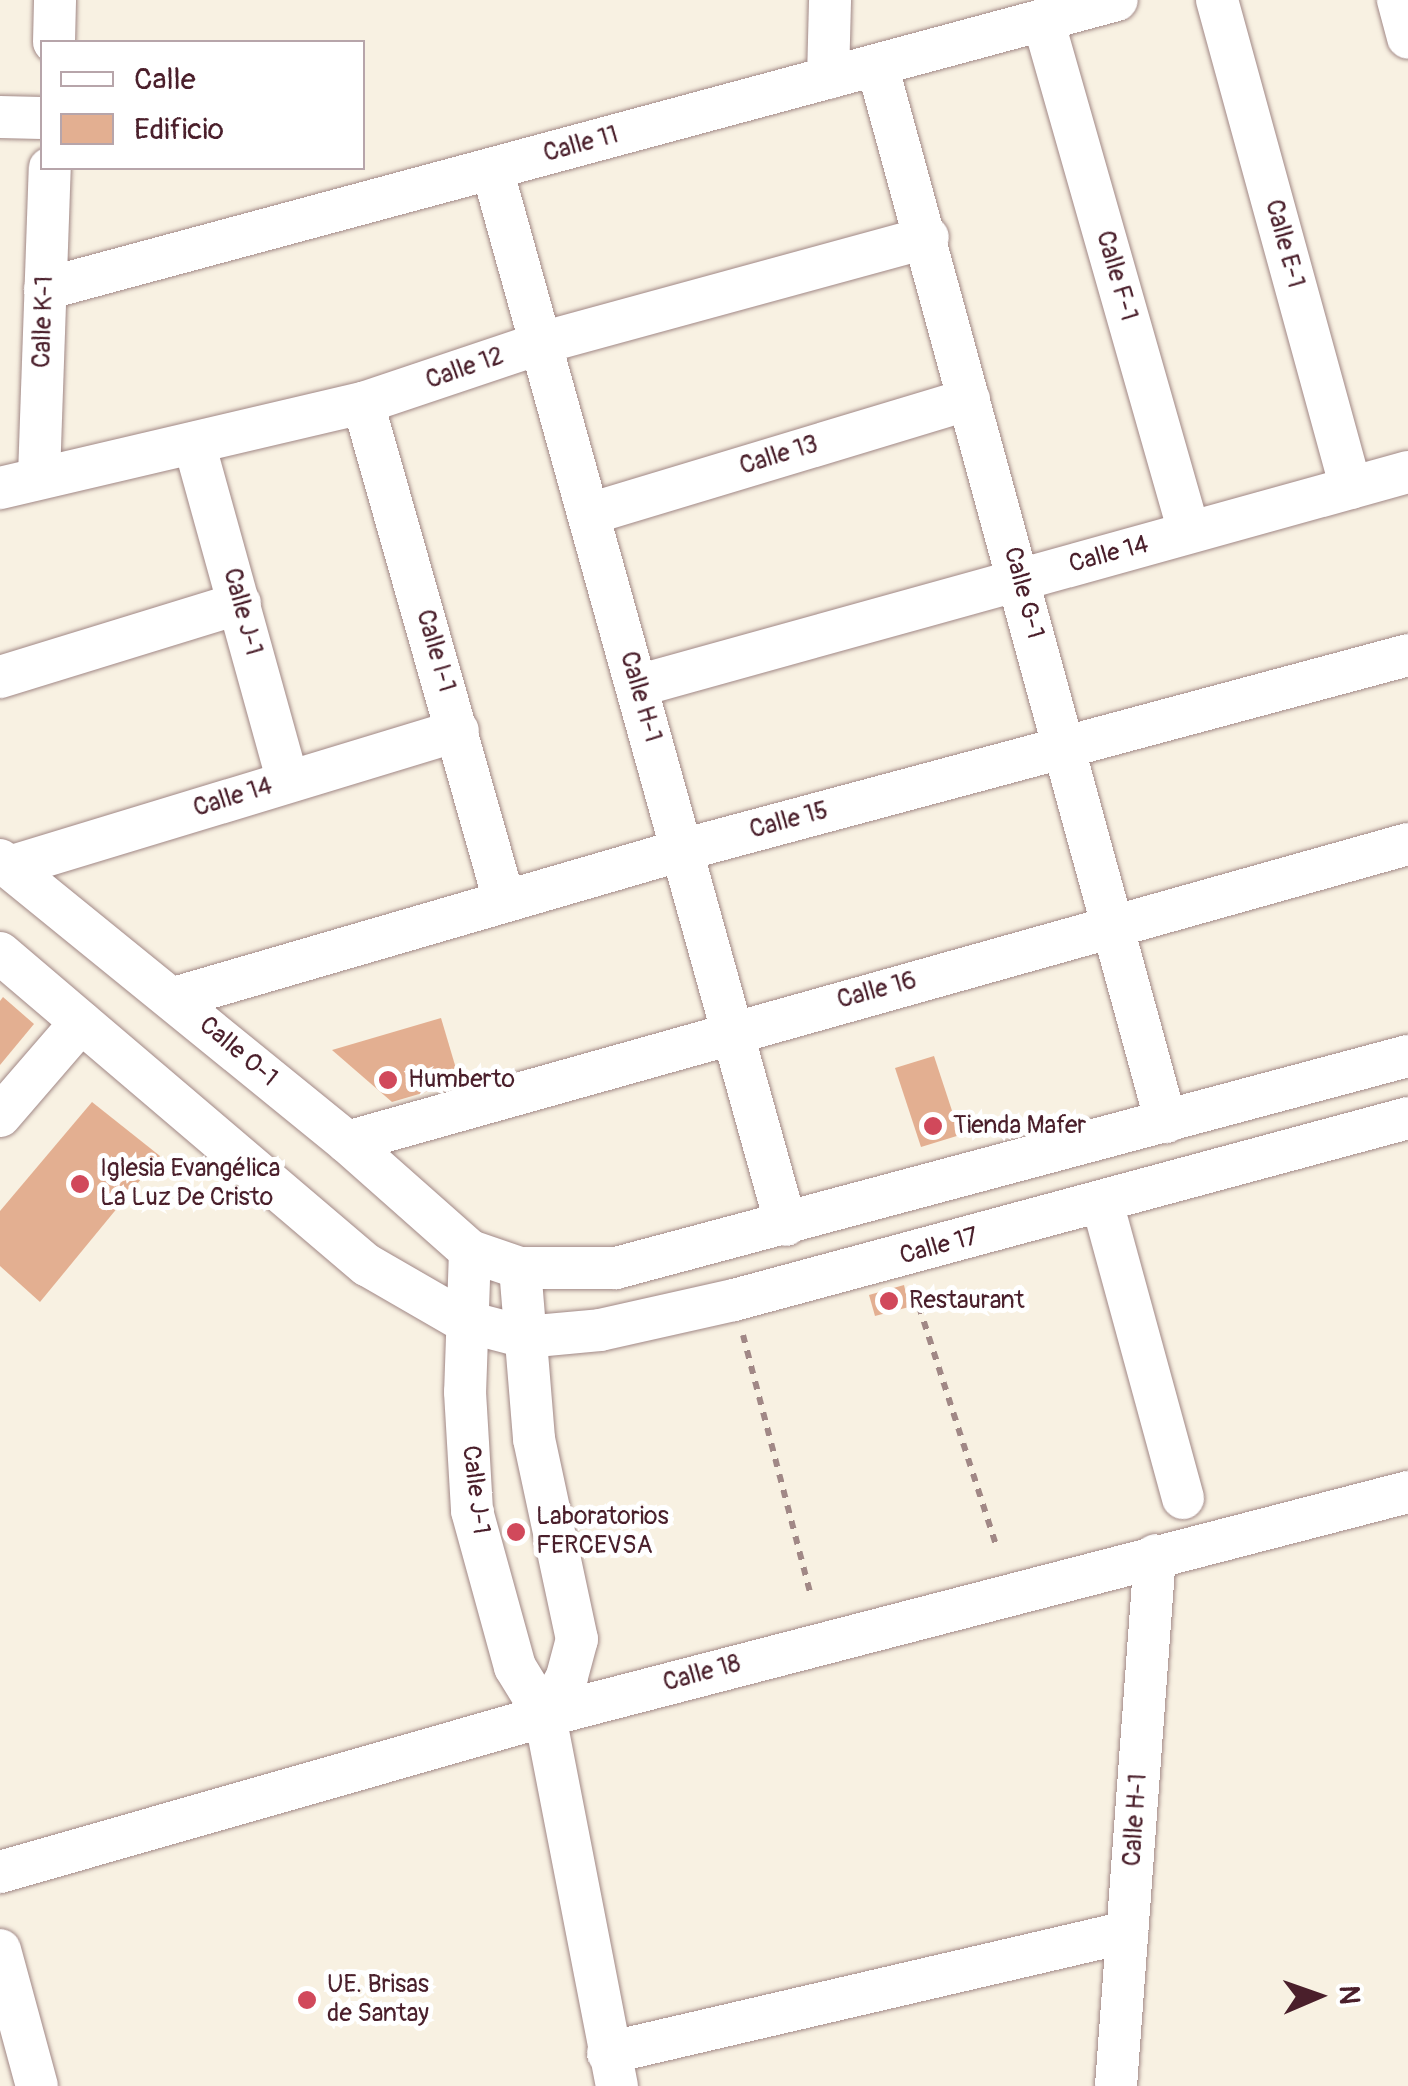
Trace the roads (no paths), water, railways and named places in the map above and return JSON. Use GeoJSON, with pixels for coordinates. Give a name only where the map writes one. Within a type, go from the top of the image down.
{"type":"FeatureCollection","features":[{"type":"Feature","properties":{"kind":"street"},"geometry":{"type":"LineString","coordinates":[[54,40],[55,0]]}},
{"type":"Feature","properties":{"kind":"street"},"geometry":{"type":"LineString","coordinates":[[828,78],[830,0]]}},
{"type":"Feature","properties":{"kind":"street","name":"Calle 11"},"geometry":{"type":"LineString","coordinates":[[46,290],[877,65],[1031,15],[1117,0]]}},
{"type":"Feature","properties":{"kind":"street","name":"Calle E-1"},"geometry":{"type":"LineString","coordinates":[[1217,0],[1352,488]]}},
{"type":"Feature","properties":{"kind":"street"},"geometry":{"type":"LineString","coordinates":[[1398,0],[1408,38]]}},
{"type":"Feature","properties":{"kind":"street","name":"Calle F-1"},"geometry":{"type":"LineString","coordinates":[[1031,15],[1190,532]]}},
{"type":"Feature","properties":{"kind":"street","name":"Calle G-1"},"geometry":{"type":"LineString","coordinates":[[877,65],[928,237],[1166,1122]]}},
{"type":"Feature","properties":{"kind":"street"},"geometry":{"type":"LineString","coordinates":[[0,117],[40,118]]}},
{"type":"Feature","properties":{"kind":"street","name":"Calle K-1"},"geometry":{"type":"LineString","coordinates":[[19,482],[46,290],[50,170]]}},
{"type":"Feature","properties":{"kind":"street","name":"Calle H-1"},"geometry":{"type":"LineString","coordinates":[[492,170],[786,1225]]}},
{"type":"Feature","properties":{"kind":"street","name":"Calle 12"},"geometry":{"type":"LineString","coordinates":[[19,482],[363,403],[541,344],[928,237]]}},
{"type":"Feature","properties":{"kind":"street","name":"Calle 13"},"geometry":{"type":"LineString","coordinates":[[588,514],[969,398]]}},
{"type":"Feature","properties":{"kind":"street","name":"Calle I-1"},"geometry":{"type":"LineString","coordinates":[[363,403],[504,900]]}},
{"type":"Feature","properties":{"kind":"street","name":"Calle J-1"},"geometry":{"type":"LineString","coordinates":[[194,444],[288,781]]}},
{"type":"Feature","properties":{"kind":"street","name":"Calle 14"},"geometry":{"type":"LineString","coordinates":[[636,686],[1408,472]]}},
{"type":"Feature","properties":{"kind":"street"},"geometry":{"type":"LineString","coordinates":[[0,677],[240,603]]}},
{"type":"Feature","properties":{"kind":"street","name":"Calle 15"},"geometry":{"type":"LineString","coordinates":[[174,998],[682,850],[1408,654]]}},
{"type":"Feature","properties":{"kind":"street","name":"Calle 14"},"geometry":{"type":"LineString","coordinates":[[4,863],[458,731]]}},
{"type":"Feature","properties":{"kind":"street","name":"Calle 16"},"geometry":{"type":"LineString","coordinates":[[347,1142],[732,1030],[1408,844]]}},
{"type":"Feature","properties":{"kind":"street","name":"Calle O-1"},"geometry":{"type":"LineString","coordinates":[[4,863],[347,1142],[470,1251]]}},
{"type":"Feature","properties":{"kind":"street"},"geometry":{"type":"LineString","coordinates":[[0,953],[367,1265],[464,1321]]}},
{"type":"Feature","properties":{"kind":"street"},"geometry":{"type":"LineString","coordinates":[[0,1116],[81,1022]]}},
{"type":"Feature","properties":{"kind":"street"},"geometry":{"type":"LineString","coordinates":[[470,1251],[520,1268],[616,1268],[1408,1056]]}},
{"type":"Feature","properties":{"kind":"street","name":"Calle 17"},"geometry":{"type":"LineString","coordinates":[[464,1321],[525,1337],[600,1330],[903,1256],[1408,1118]]}},
{"type":"Feature","properties":{"kind":"street"},"geometry":{"type":"LineString","coordinates":[[1102,1202],[1183,1498]]}},
{"type":"Feature","properties":{"kind":"street","name":"Calle J-1"},"geometry":{"type":"LineString","coordinates":[[470,1251],[464,1321],[472,1510],[514,1667],[545,1716],[612,2070]]}},
{"type":"Feature","properties":{"kind":"street"},"geometry":{"type":"LineString","coordinates":[[520,1268],[534,1439],[577,1639],[568,1677],[545,1716]]}},
{"type":"Feature","properties":{"kind":"street","name":"Calle 18"},"geometry":{"type":"LineString","coordinates":[[0,1872],[545,1716],[1408,1492]]}},
{"type":"Feature","properties":{"kind":"street","name":"Calle H-1"},"geometry":{"type":"LineString","coordinates":[[1116,2086],[1155,1555]]}},
{"type":"Feature","properties":{"kind":"street"},"geometry":{"type":"LineString","coordinates":[[612,2070],[1127,1932]]}},
{"type":"Feature","properties":{"kind":"street"},"geometry":{"type":"LineString","coordinates":[[0,1950],[37,2086]]}},
{"type":"Feature","properties":{"kind":"place","name":"Humberto"},"geometry":{"type":"Point","coordinates":[388,1080]}},
{"type":"Feature","properties":{"kind":"place","name":"Tienda Mafer"},"geometry":{"type":"Point","coordinates":[933,1126]}},
{"type":"Feature","properties":{"kind":"place","name":"Iglesia Evangélica La Luz De Cristo"},"geometry":{"type":"Point","coordinates":[80,1184]}},
{"type":"Feature","properties":{"kind":"place","name":"Restaurant"},"geometry":{"type":"Point","coordinates":[889,1301]}},
{"type":"Feature","properties":{"kind":"place","name":"Laboratorios FERCEVSA"},"geometry":{"type":"Point","coordinates":[516,1532]}},
{"type":"Feature","properties":{"kind":"place","name":"UE. Brisas de Santay"},"geometry":{"type":"Point","coordinates":[307,2000]}}]}
